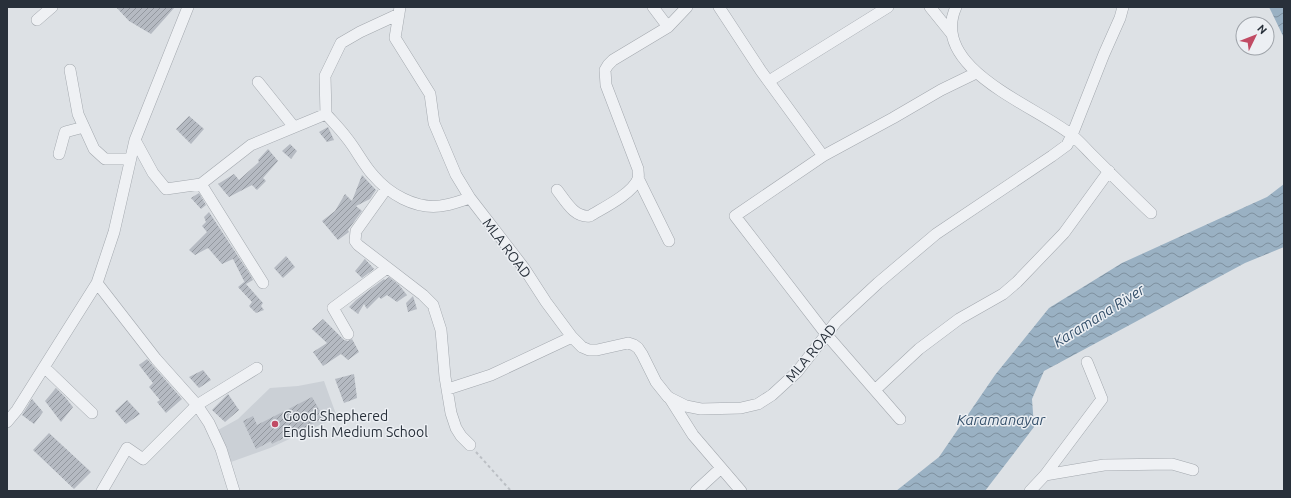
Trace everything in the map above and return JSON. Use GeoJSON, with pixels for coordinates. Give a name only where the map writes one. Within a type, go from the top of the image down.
{"type":"FeatureCollection","features":[{"type":"Feature","properties":{"kind":"street"},"geometry":{"type":"LineString","coordinates":[[37,20],[52,7]]}},
{"type":"Feature","properties":{"kind":"street"},"geometry":{"type":"LineString","coordinates":[[7,422],[17,410],[97,283],[114,232],[135,140],[188,7]]}},
{"type":"Feature","properties":{"kind":"street"},"geometry":{"type":"LineString","coordinates":[[653,7],[668,27]]}},
{"type":"Feature","properties":{"kind":"street"},"geometry":{"type":"LineString","coordinates":[[669,240],[638,178],[638,169],[606,85],[605,70],[613,60],[668,27],[687,7]]}},
{"type":"Feature","properties":{"kind":"street"},"geometry":{"type":"LineString","coordinates":[[719,7],[769,81],[823,156]]}},
{"type":"Feature","properties":{"kind":"street"},"geometry":{"type":"LineString","coordinates":[[769,81],[888,7]]}},
{"type":"Feature","properties":{"kind":"street"},"geometry":{"type":"LineString","coordinates":[[930,7],[951,34],[961,56],[976,72],[992,84],[1072,135],[1151,213]]}},
{"type":"Feature","properties":{"kind":"street"},"geometry":{"type":"LineString","coordinates":[[951,34],[952,14],[956,7]]}},
{"type":"Feature","properties":{"kind":"street","name":"MLA ROAD"},"geometry":{"type":"LineString","coordinates":[[399,11],[395,38],[430,94],[434,124],[456,175],[470,198],[524,268],[546,302],[572,337],[582,347],[589,350],[597,350],[628,343],[634,345],[642,354],[656,382],[668,397],[686,406],[701,409],[741,408],[758,404],[772,395],[797,372],[836,322],[878,283],[936,234],[1067,145],[1120,18],[1123,7]]}},
{"type":"Feature","properties":{"kind":"street"},"geometry":{"type":"LineString","coordinates":[[399,11],[341,43],[325,76],[326,114],[346,136],[372,175],[386,189],[412,203],[426,206],[440,206],[470,198]]}},
{"type":"Feature","properties":{"kind":"street"},"geometry":{"type":"LineString","coordinates":[[70,70],[78,114],[94,149],[105,159],[130,159]]}},
{"type":"Feature","properties":{"kind":"street"},"geometry":{"type":"LineString","coordinates":[[900,419],[826,334],[735,216],[823,156],[976,72]]}},
{"type":"Feature","properties":{"kind":"street"},"geometry":{"type":"LineString","coordinates":[[258,82],[294,126]]}},
{"type":"Feature","properties":{"kind":"street"},"geometry":{"type":"LineString","coordinates":[[135,140],[153,173],[166,189],[201,184],[251,145],[326,114]]}},
{"type":"Feature","properties":{"kind":"street"},"geometry":{"type":"LineString","coordinates":[[59,154],[66,132],[84,127]]}},
{"type":"Feature","properties":{"kind":"street"},"geometry":{"type":"LineString","coordinates":[[875,390],[919,349],[959,319],[1003,294],[1017,282],[1064,233],[1109,171]]}},
{"type":"Feature","properties":{"kind":"street"},"geometry":{"type":"LineString","coordinates":[[557,190],[577,214],[585,217],[590,216],[624,194],[634,185],[638,178]]}},
{"type":"Feature","properties":{"kind":"street"},"geometry":{"type":"LineString","coordinates":[[201,184],[263,283]]}},
{"type":"Feature","properties":{"kind":"street"},"geometry":{"type":"LineString","coordinates":[[386,189],[356,231],[355,241],[387,268],[424,295],[433,305],[442,330],[448,398],[456,428],[461,436],[470,445]]}},
{"type":"Feature","properties":{"kind":"street"},"geometry":{"type":"LineString","coordinates":[[348,334],[333,308],[387,268]]}},
{"type":"Feature","properties":{"kind":"street"},"geometry":{"type":"LineString","coordinates":[[97,283],[156,359],[197,405],[209,423],[221,449],[234,491]]}},
{"type":"Feature","properties":{"kind":"street"},"geometry":{"type":"LineString","coordinates":[[448,389],[491,375],[572,337]]}},
{"type":"Feature","properties":{"kind":"street"},"geometry":{"type":"LineString","coordinates":[[1030,491],[1102,399],[1088,362]]}},
{"type":"Feature","properties":{"kind":"street"},"geometry":{"type":"LineString","coordinates":[[44,367],[92,413]]}},
{"type":"Feature","properties":{"kind":"street"},"geometry":{"type":"LineString","coordinates":[[102,491],[127,448],[143,459],[197,405],[258,368]]}},
{"type":"Feature","properties":{"kind":"street"},"geometry":{"type":"LineString","coordinates":[[668,397],[693,435],[741,491]]}},
{"type":"Feature","properties":{"kind":"street"},"geometry":{"type":"LineString","coordinates":[[1044,475],[1104,465],[1172,464],[1193,470]]}},
{"type":"Feature","properties":{"kind":"street"},"geometry":{"type":"LineString","coordinates":[[696,491],[721,468]]}},
{"type":"Feature","properties":{"kind":"path"},"geometry":{"type":"LineString","coordinates":[[470,445],[511,491]]}},
{"type":"Feature","properties":{"kind":"shaded area","name":"Good Shephered English Medium School"},"geometry":{"type":"Polygon","coordinates":[[[324,381],[337,417],[270,448],[231,462],[218,430],[238,419],[270,388],[298,386],[324,381]]]}},
{"type":"Feature","properties":{"kind":"water"},"geometry":{"type":"Polygon","coordinates":[[[1269,7],[1284,7],[1284,38],[1275,19],[1275,16],[1273,16],[1269,7]]]}},
{"type":"Feature","properties":{"kind":"water","name":"Karamanayar"},"geometry":{"type":"Polygon","coordinates":[[[1284,184],[1284,247],[1245,263],[1044,371],[1032,399],[1034,427],[985,491],[896,491],[939,457],[995,375],[1049,308],[1122,263],[1267,197],[1284,184]]]}},
{"type":"Feature","properties":{"kind":"building"},"geometry":{"type":"Polygon","coordinates":[[[116,7],[175,7],[151,34],[129,21],[116,7]]]}},
{"type":"Feature","properties":{"kind":"building"},"geometry":{"type":"Polygon","coordinates":[[[189,116],[204,129],[191,144],[176,129],[189,116]]]}},
{"type":"Feature","properties":{"kind":"building"},"geometry":{"type":"Polygon","coordinates":[[[328,127],[334,140],[327,142],[319,132],[328,127]]]}},
{"type":"Feature","properties":{"kind":"building"},"geometry":{"type":"Polygon","coordinates":[[[290,144],[297,151],[291,159],[282,151],[290,144]]]}},
{"type":"Feature","properties":{"kind":"building"},"geometry":{"type":"Polygon","coordinates":[[[268,149],[278,161],[263,178],[266,181],[257,190],[252,185],[229,197],[218,184],[234,174],[239,180],[259,162],[258,160],[268,149]]]}},
{"type":"Feature","properties":{"kind":"building"},"geometry":{"type":"Polygon","coordinates":[[[362,175],[376,190],[370,199],[356,206],[362,211],[348,230],[349,232],[338,240],[322,221],[335,211],[345,194],[352,201],[362,175]]]}},
{"type":"Feature","properties":{"kind":"building"},"geometry":{"type":"Polygon","coordinates":[[[199,193],[206,205],[201,209],[191,198],[199,193]]]}},
{"type":"Feature","properties":{"kind":"building"},"geometry":{"type":"Polygon","coordinates":[[[209,212],[251,276],[253,280],[246,284],[263,303],[261,306],[264,310],[256,313],[249,306],[252,302],[238,287],[244,282],[245,283],[233,259],[222,264],[208,248],[195,255],[189,250],[207,232],[202,226],[206,222],[204,217],[209,212]]]}},
{"type":"Feature","properties":{"kind":"building"},"geometry":{"type":"Polygon","coordinates":[[[286,256],[295,267],[283,278],[274,268],[286,256]]]}},
{"type":"Feature","properties":{"kind":"building"},"geometry":{"type":"Polygon","coordinates":[[[365,259],[374,269],[362,278],[355,271],[365,259]]]}},
{"type":"Feature","properties":{"kind":"building"},"geometry":{"type":"Polygon","coordinates":[[[389,277],[399,285],[407,295],[397,302],[387,295],[381,299],[379,297],[367,309],[364,304],[358,314],[349,307],[384,279],[385,280],[389,277]]]}},
{"type":"Feature","properties":{"kind":"building"},"geometry":{"type":"Polygon","coordinates":[[[413,296],[417,309],[408,312],[406,303],[413,296]]]}},
{"type":"Feature","properties":{"kind":"building"},"geometry":{"type":"Polygon","coordinates":[[[323,319],[344,340],[348,341],[352,339],[359,352],[348,360],[341,354],[323,366],[313,352],[327,343],[312,329],[323,319]]]}},
{"type":"Feature","properties":{"kind":"building"},"geometry":{"type":"Polygon","coordinates":[[[147,359],[182,399],[166,413],[157,402],[160,400],[149,387],[153,383],[139,365],[147,359]]]}},
{"type":"Feature","properties":{"kind":"building"},"geometry":{"type":"Polygon","coordinates":[[[203,370],[211,380],[199,388],[189,377],[203,370]]]}},
{"type":"Feature","properties":{"kind":"building"},"geometry":{"type":"Polygon","coordinates":[[[354,374],[357,398],[344,403],[335,379],[354,374]]]}},
{"type":"Feature","properties":{"kind":"building"},"geometry":{"type":"Polygon","coordinates":[[[56,388],[73,407],[61,422],[45,401],[56,388]]]}},
{"type":"Feature","properties":{"kind":"building"},"geometry":{"type":"Polygon","coordinates":[[[228,394],[239,410],[225,422],[212,410],[228,394]]]}},
{"type":"Feature","properties":{"kind":"building"},"geometry":{"type":"Polygon","coordinates":[[[312,397],[324,418],[272,444],[271,441],[256,449],[243,421],[253,416],[257,425],[312,397]]]}},
{"type":"Feature","properties":{"kind":"building"},"geometry":{"type":"Polygon","coordinates":[[[32,399],[43,412],[34,424],[22,415],[32,399]]]}},
{"type":"Feature","properties":{"kind":"building"},"geometry":{"type":"Polygon","coordinates":[[[127,400],[140,414],[126,424],[115,411],[127,400]]]}},
{"type":"Feature","properties":{"kind":"building"},"geometry":{"type":"Polygon","coordinates":[[[49,433],[91,472],[74,489],[33,450],[49,433]]]}},
{"type":"Feature","properties":{"kind":"place","name":"Good Shephered English Medium School"},"geometry":{"type":"Point","coordinates":[275,424]}},
{"type":"Feature","properties":{"kind":"water label","name":"Karamana River"},"geometry":{"type":"Point","coordinates":[1099,316]}}]}
